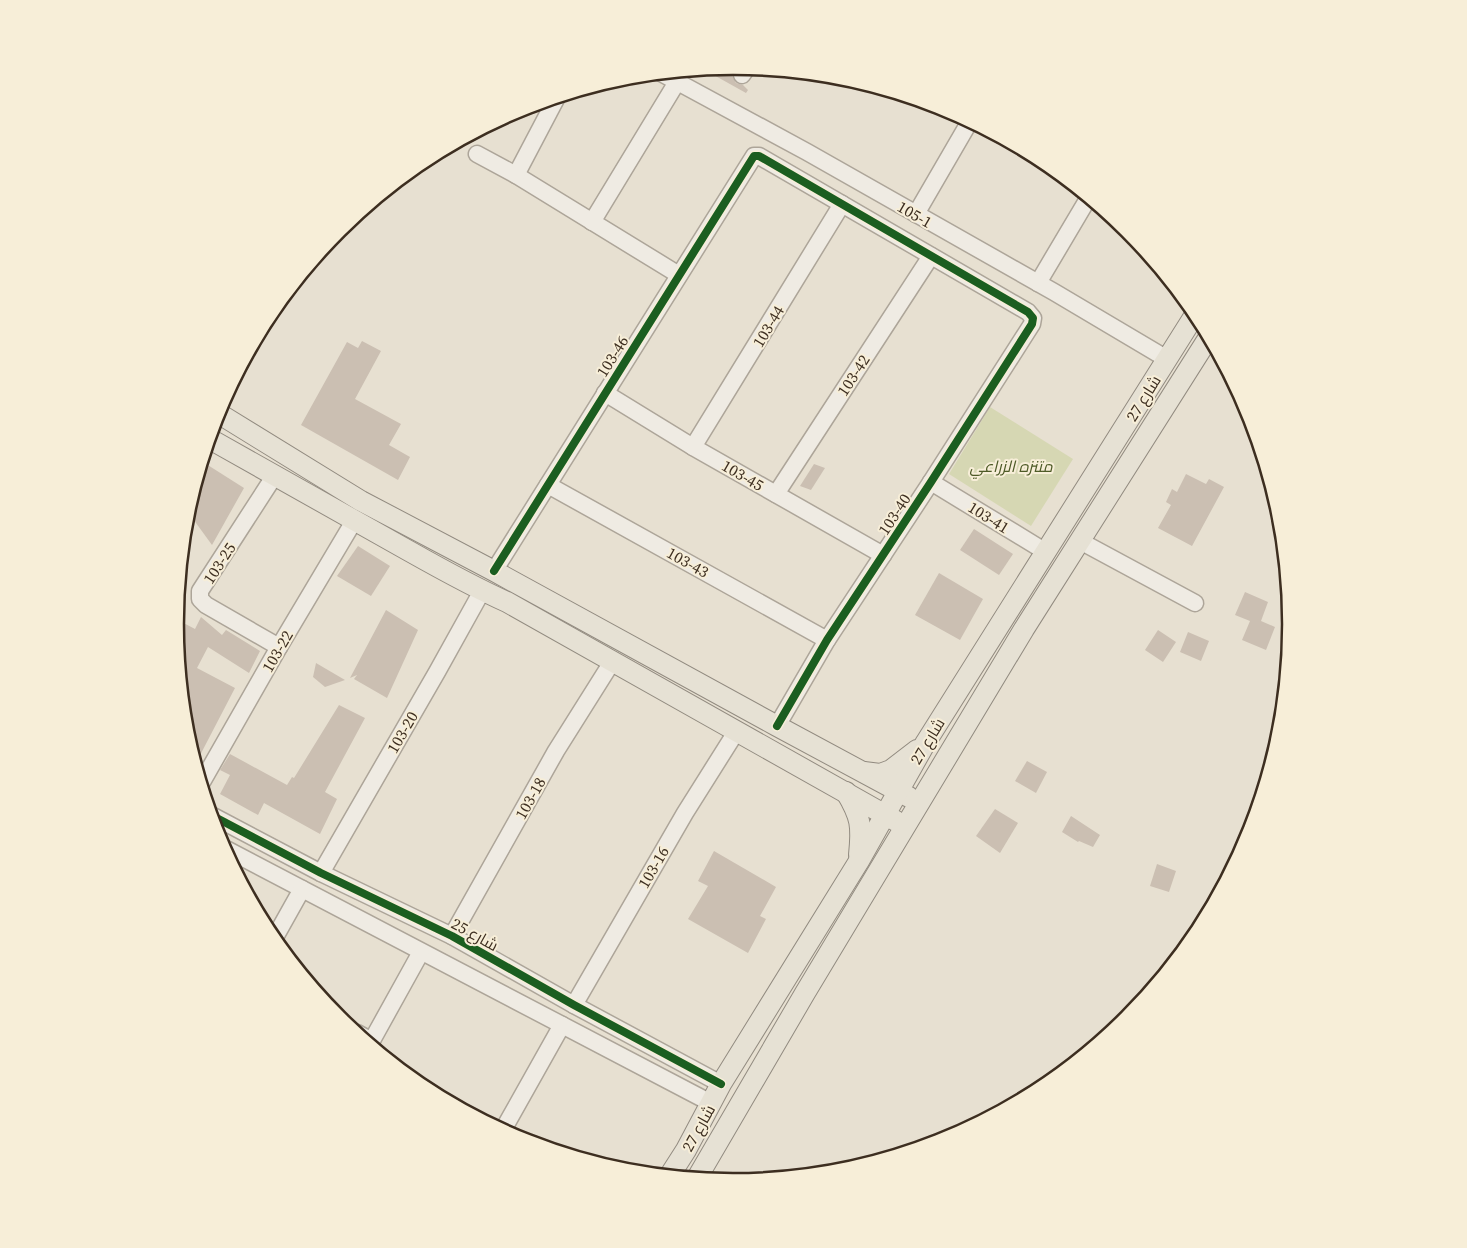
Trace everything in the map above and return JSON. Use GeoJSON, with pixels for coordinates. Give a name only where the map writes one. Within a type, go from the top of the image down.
{"type":"FeatureCollection","features":[{"type":"Feature","properties":{"kind":"main road","name":"شارع 27"},"geometry":{"type":"LineString","coordinates":[[674,1169],[721,1084],[859,861],[926,742],[1191,321]]}},
{"type":"Feature","properties":{"kind":"main road","name":"شارع 27"},"geometry":{"type":"LineString","coordinates":[[700,1172],[805,993],[1024,629],[1205,344]]}},
{"type":"Feature","properties":{"kind":"main road"},"geometry":{"type":"LineString","coordinates":[[225,417],[362,501],[920,802]]}},
{"type":"Feature","properties":{"kind":"main road"},"geometry":{"type":"LineString","coordinates":[[216,442],[354,521],[482,591],[507,602],[906,827]]}},
{"type":"Feature","properties":{"kind":"main road"},"geometry":{"type":"LineString","coordinates":[[864,772],[880,774],[891,770],[926,742]]}},
{"type":"Feature","properties":{"kind":"main road"},"geometry":{"type":"LineString","coordinates":[[846,792],[855,807],[861,826],[859,861]]}},
{"type":"Feature","properties":{"kind":"street","name":"105-1"},"geometry":{"type":"LineString","coordinates":[[672,79],[807,152],[1038,283],[1167,359]]}},
{"type":"Feature","properties":{"kind":"street"},"geometry":{"type":"LineString","coordinates":[[592,222],[677,82]]}},
{"type":"Feature","properties":{"kind":"street"},"geometry":{"type":"LineString","coordinates":[[516,175],[552,106]]}},
{"type":"Feature","properties":{"kind":"street"},"geometry":{"type":"LineString","coordinates":[[916,214],[966,127]]}},
{"type":"Feature","properties":{"kind":"street"},"geometry":{"type":"LineString","coordinates":[[807,152],[794,176],[931,256]]}},
{"type":"Feature","properties":{"kind":"street"},"geometry":{"type":"LineString","coordinates":[[477,154],[516,175],[679,275]]}},
{"type":"Feature","properties":{"kind":"street","name":"103-46"},"geometry":{"type":"LineString","coordinates":[[494,571],[754,156],[759,156],[794,176]]}},
{"type":"Feature","properties":{"kind":"street"},"geometry":{"type":"LineString","coordinates":[[1038,283],[1085,202]]}},
{"type":"Feature","properties":{"kind":"street","name":"103-44"},"geometry":{"type":"LineString","coordinates":[[693,447],[842,204]]}},
{"type":"Feature","properties":{"kind":"street","name":"103-40"},"geometry":{"type":"LineString","coordinates":[[777,726],[827,640],[1032,324],[1033,318],[1028,312],[931,256]]}},
{"type":"Feature","properties":{"kind":"street","name":"103-42"},"geometry":{"type":"LineString","coordinates":[[776,494],[931,256]]}},
{"type":"Feature","properties":{"kind":"street","name":"103-45"},"geometry":{"type":"LineString","coordinates":[[605,394],[693,447],[883,555]]}},
{"type":"Feature","properties":{"kind":"street","name":"103-25"},"geometry":{"type":"LineString","coordinates":[[275,475],[200,591],[200,599],[206,605],[280,647]]}},
{"type":"Feature","properties":{"kind":"street","name":"103-41"},"geometry":{"type":"LineString","coordinates":[[931,482],[1046,552]]}},
{"type":"Feature","properties":{"kind":"street","name":"103-43"},"geometry":{"type":"LineString","coordinates":[[548,485],[827,640]]}},
{"type":"Feature","properties":{"kind":"street","name":"103-22"},"geometry":{"type":"LineString","coordinates":[[206,775],[354,521]]}},
{"type":"Feature","properties":{"kind":"street"},"geometry":{"type":"LineString","coordinates":[[1080,541],[1195,603]]}},
{"type":"Feature","properties":{"kind":"street","name":"103-20"},"geometry":{"type":"LineString","coordinates":[[321,873],[482,591]]}},
{"type":"Feature","properties":{"kind":"street","name":"103-18"},"geometry":{"type":"LineString","coordinates":[[452,936],[556,752],[612,662]]}},
{"type":"Feature","properties":{"kind":"street","name":"103-16"},"geometry":{"type":"LineString","coordinates":[[574,1005],[684,813],[736,732]]}},
{"type":"Feature","properties":{"kind":"street","name":"شارع 25"},"geometry":{"type":"LineString","coordinates":[[221,820],[321,873],[452,936],[574,1005],[721,1084]]}},
{"type":"Feature","properties":{"kind":"street"},"geometry":{"type":"LineString","coordinates":[[235,854],[711,1103]]}},
{"type":"Feature","properties":{"kind":"street"},"geometry":{"type":"LineString","coordinates":[[278,931],[302,889]]}},
{"type":"Feature","properties":{"kind":"street"},"geometry":{"type":"LineString","coordinates":[[373,1038],[422,952]]}},
{"type":"Feature","properties":{"kind":"street"},"geometry":{"type":"LineString","coordinates":[[507,1123],[562,1025]]}},
{"type":"Feature","properties":{"kind":"green space","name":"متنزه الزراعي"},"geometry":{"type":"Polygon","coordinates":[[[990,407],[1073,459],[1031,526],[949,474],[990,407]]]}},
{"type":"Feature","properties":{"kind":"building"},"geometry":{"type":"Polygon","coordinates":[[[732,75],[736,83],[743,85],[748,90],[746,93],[715,76],[732,75]]]}},
{"type":"Feature","properties":{"kind":"building"},"geometry":{"type":"Polygon","coordinates":[[[362,341],[381,351],[355,399],[401,424],[389,445],[410,457],[398,480],[301,425],[347,342],[358,348],[362,341]]]}},
{"type":"Feature","properties":{"kind":"building"},"geometry":{"type":"Polygon","coordinates":[[[814,464],[825,468],[811,490],[800,486],[814,464]]]}},
{"type":"Feature","properties":{"kind":"building"},"geometry":{"type":"Polygon","coordinates":[[[208,465],[244,488],[212,545],[194,521],[208,465]]]}},
{"type":"Feature","properties":{"kind":"building"},"geometry":{"type":"Polygon","coordinates":[[[1186,474],[1206,484],[1209,479],[1224,487],[1192,546],[1158,528],[1171,505],[1166,502],[1172,489],[1177,492],[1186,474]]]}},
{"type":"Feature","properties":{"kind":"building"},"geometry":{"type":"Polygon","coordinates":[[[974,529],[1013,554],[999,575],[960,550],[974,529]]]}},
{"type":"Feature","properties":{"kind":"building"},"geometry":{"type":"Polygon","coordinates":[[[358,546],[390,566],[371,596],[337,576],[358,546]]]}},
{"type":"Feature","properties":{"kind":"building"},"geometry":{"type":"Polygon","coordinates":[[[939,573],[983,599],[960,640],[915,615],[939,573]]]}},
{"type":"Feature","properties":{"kind":"building"},"geometry":{"type":"Polygon","coordinates":[[[1245,592],[1268,602],[1261,621],[1275,627],[1266,650],[1242,640],[1250,621],[1235,615],[1245,592]]]}},
{"type":"Feature","properties":{"kind":"building"},"geometry":{"type":"Polygon","coordinates":[[[386,610],[418,630],[387,698],[354,679],[357,675],[350,678],[386,610]]]}},
{"type":"Feature","properties":{"kind":"building"},"geometry":{"type":"Polygon","coordinates":[[[201,617],[222,635],[226,630],[260,651],[249,673],[208,647],[197,668],[235,688],[200,755],[189,696],[184,623],[195,629],[201,617]]]}},
{"type":"Feature","properties":{"kind":"building"},"geometry":{"type":"Polygon","coordinates":[[[1158,630],[1176,642],[1163,662],[1145,650],[1158,630]]]}},
{"type":"Feature","properties":{"kind":"building"},"geometry":{"type":"Polygon","coordinates":[[[1188,632],[1209,641],[1201,661],[1180,652],[1188,632]]]}},
{"type":"Feature","properties":{"kind":"building"},"geometry":{"type":"Polygon","coordinates":[[[316,663],[345,680],[325,687],[313,677],[316,663]]]}},
{"type":"Feature","properties":{"kind":"building"},"geometry":{"type":"Polygon","coordinates":[[[339,705],[365,718],[325,792],[337,799],[320,834],[264,803],[258,815],[220,794],[230,775],[220,770],[230,754],[287,785],[292,777],[294,778],[339,705]]]}},
{"type":"Feature","properties":{"kind":"building"},"geometry":{"type":"Polygon","coordinates":[[[1027,761],[1047,772],[1036,793],[1015,781],[1027,761]]]}},
{"type":"Feature","properties":{"kind":"building"},"geometry":{"type":"Polygon","coordinates":[[[995,809],[1018,823],[1000,853],[976,836],[995,809]]]}},
{"type":"Feature","properties":{"kind":"building"},"geometry":{"type":"Polygon","coordinates":[[[1071,816],[1100,835],[1093,847],[1078,842],[1062,832],[1071,816]]]}},
{"type":"Feature","properties":{"kind":"building"},"geometry":{"type":"Polygon","coordinates":[[[714,851],[776,887],[760,916],[766,919],[748,953],[688,919],[708,886],[698,881],[714,851]]]}},
{"type":"Feature","properties":{"kind":"building"},"geometry":{"type":"Polygon","coordinates":[[[1157,864],[1176,871],[1169,892],[1150,886],[1157,864]]]}},
{"type":"Feature","properties":{"kind":"cycle path"},"geometry":{"type":"LineString","coordinates":[[494,571],[754,156],[759,156],[1028,312],[1033,318],[1032,324],[931,482],[827,640],[777,726]]}},
{"type":"Feature","properties":{"kind":"cycle path"},"geometry":{"type":"LineString","coordinates":[[221,820],[321,873],[452,936],[574,1005],[721,1084]]}}]}
